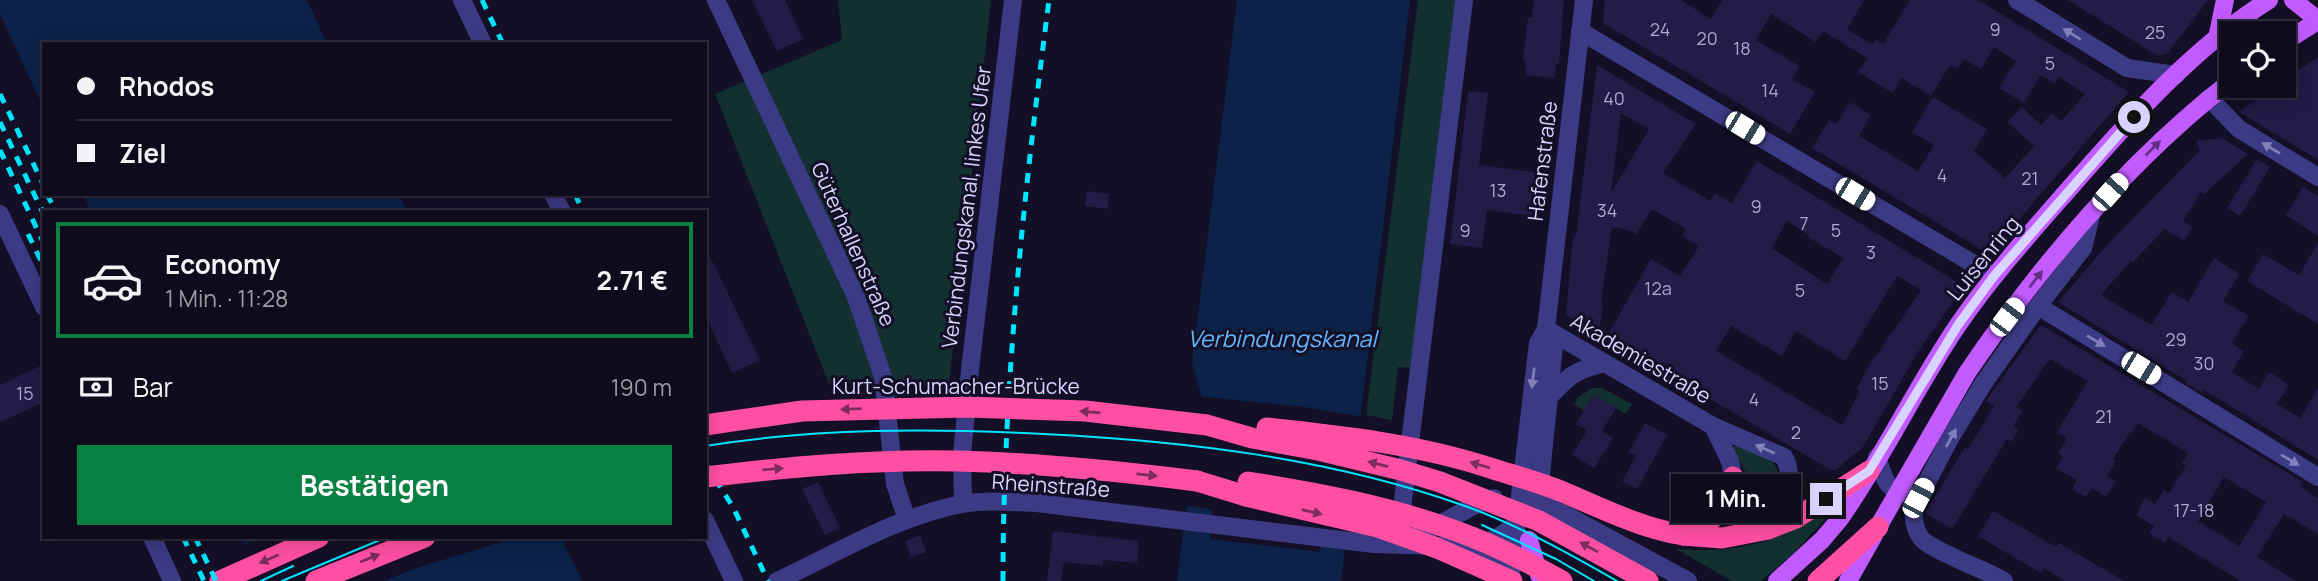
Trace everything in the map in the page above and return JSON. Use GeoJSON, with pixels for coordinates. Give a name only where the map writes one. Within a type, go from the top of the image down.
{"type":"FeatureCollection","features":[{"type":"Feature","properties":{"kind":"highway","name":"Kurt-Schumacher-Brücke"},"geometry":{"type":"LineString","coordinates":[[707,425],[815,411],[968,407],[1085,411],[1207,425]]}},
{"type":"Feature","properties":{"kind":"highway"},"geometry":{"type":"LineString","coordinates":[[1207,425],[1238,424],[1333,435],[1421,450],[1484,466],[1559,491],[1638,524],[1683,535],[1722,538],[1744,536],[1796,518],[1873,464]]}},
{"type":"Feature","properties":{"kind":"highway"},"geometry":{"type":"LineString","coordinates":[[1207,425],[1252,438],[1390,467],[1440,482],[1539,522],[1648,581]]}},
{"type":"Feature","properties":{"kind":"highway"},"geometry":{"type":"LineString","coordinates":[[707,477],[868,462],[955,461],[1054,466],[1197,481],[1248,482],[1315,492],[1457,531],[1527,562],[1562,581]]}},
{"type":"Feature","properties":{"kind":"highway"},"geometry":{"type":"LineString","coordinates":[[1683,535],[1713,520],[1730,493],[1733,477]]}},
{"type":"Feature","properties":{"kind":"highway"},"geometry":{"type":"LineString","coordinates":[[1197,481],[1246,496],[1378,527],[1437,548],[1476,556],[1508,579]]}},
{"type":"Feature","properties":{"kind":"highway"},"geometry":{"type":"LineString","coordinates":[[1818,581],[1878,527]]}},
{"type":"Feature","properties":{"kind":"highway"},"geometry":{"type":"LineString","coordinates":[[220,581],[314,539]]}},
{"type":"Feature","properties":{"kind":"highway"},"geometry":{"type":"LineString","coordinates":[[316,581],[420,539]]}},
{"type":"Feature","properties":{"kind":"main road"},"geometry":{"type":"LineString","coordinates":[[2217,38],[2225,0]]}},
{"type":"Feature","properties":{"kind":"main road","name":"Luisenring"},"geometry":{"type":"LineString","coordinates":[[1777,581],[1822,540],[1839,520],[1958,325],[1994,276],[2107,146],[2176,75],[2217,38],[2269,0]]}},
{"type":"Feature","properties":{"kind":"main road"},"geometry":{"type":"LineString","coordinates":[[2293,0],[2318,20],[2296,34]]}},
{"type":"Feature","properties":{"kind":"main road"},"geometry":{"type":"LineString","coordinates":[[1848,581],[1967,373],[2021,297],[2092,212],[2172,129],[2219,90]]}},
{"type":"Feature","properties":{"kind":"main road"},"geometry":{"type":"LineString","coordinates":[[1529,540],[1542,581]]}},
{"type":"Feature","properties":{"kind":"street"},"geometry":{"type":"LineString","coordinates":[[462,0],[482,42]]}},
{"type":"Feature","properties":{"kind":"street","name":"Güterhallenstraße"},"geometry":{"type":"LineString","coordinates":[[716,0],[856,297],[883,377],[895,484],[907,520]]}},
{"type":"Feature","properties":{"kind":"street","name":"Verbindungskanal, linkes Ufer"},"geometry":{"type":"LineString","coordinates":[[963,504],[962,456],[970,369],[1013,0]]}},
{"type":"Feature","properties":{"kind":"street"},"geometry":{"type":"LineString","coordinates":[[1399,546],[1464,0]]}},
{"type":"Feature","properties":{"kind":"street","name":"Hafenstraße"},"geometry":{"type":"LineString","coordinates":[[1508,579],[1538,343],[1546,328],[1584,0]]}},
{"type":"Feature","properties":{"kind":"street"},"geometry":{"type":"LineString","coordinates":[[2017,0],[2127,68],[2176,75]]}},
{"type":"Feature","properties":{"kind":"street"},"geometry":{"type":"LineString","coordinates":[[1580,31],[1994,276]]}},
{"type":"Feature","properties":{"kind":"street"},"geometry":{"type":"LineString","coordinates":[[2209,98],[2239,129],[2318,177]]}},
{"type":"Feature","properties":{"kind":"street"},"geometry":{"type":"LineString","coordinates":[[2004,581],[1927,543],[1919,536],[1913,518],[1918,498],[1969,407],[2038,306],[2083,248],[2092,212]]}},
{"type":"Feature","properties":{"kind":"street"},"geometry":{"type":"LineString","coordinates":[[0,214],[42,303]]}},
{"type":"Feature","properties":{"kind":"street"},"geometry":{"type":"LineString","coordinates":[[2038,306],[2318,477]]}},
{"type":"Feature","properties":{"kind":"street","name":"Hafenstraße"},"geometry":{"type":"LineString","coordinates":[[1508,579],[1529,540],[1538,501],[1553,346],[1546,328]]}},
{"type":"Feature","properties":{"kind":"street","name":"Akademiestraße"},"geometry":{"type":"LineString","coordinates":[[1546,328],[1713,426],[1784,457],[1790,468],[1786,488],[1780,494],[1769,498],[1755,496],[1733,477],[1730,461],[1713,426]]}},
{"type":"Feature","properties":{"kind":"street"},"geometry":{"type":"LineString","coordinates":[[1549,397],[1570,375],[1582,368],[1605,363]]}},
{"type":"Feature","properties":{"kind":"street"},"geometry":{"type":"LineString","coordinates":[[1873,464],[1886,483],[1900,494],[1918,498]]}},
{"type":"Feature","properties":{"kind":"street"},"geometry":{"type":"LineString","coordinates":[[1399,546],[1489,499],[1519,498],[1538,501],[1688,581]]}},
{"type":"Feature","properties":{"kind":"street","name":"Rheinstraße"},"geometry":{"type":"LineString","coordinates":[[777,581],[907,520],[963,504],[993,501],[1037,503],[1399,546]]}},
{"type":"Feature","properties":{"kind":"street"},"geometry":{"type":"LineString","coordinates":[[1399,546],[1476,556],[1515,525],[1538,501]]}},
{"type":"Feature","properties":{"kind":"street"},"geometry":{"type":"LineString","coordinates":[[707,524],[734,581]]}},
{"type":"Feature","properties":{"kind":"street"},"geometry":{"type":"LineString","coordinates":[[153,539],[172,581]]}},
{"type":"Feature","properties":{"kind":"green space"},"geometry":{"type":"Polygon","coordinates":[[[838,0],[991,0],[949,385],[829,384],[715,94],[842,40],[838,0]]]}},
{"type":"Feature","properties":{"kind":"green space"},"geometry":{"type":"Polygon","coordinates":[[[1418,0],[1455,0],[1411,368],[1398,367],[1392,420],[1366,415],[1418,0]]]}},
{"type":"Feature","properties":{"kind":"green space"},"geometry":{"type":"Polygon","coordinates":[[[1593,388],[1602,388],[1632,404],[1626,414],[1593,395],[1584,410],[1574,404],[1578,397],[1593,388]]]}},
{"type":"Feature","properties":{"kind":"green space"},"geometry":{"type":"Polygon","coordinates":[[[1738,443],[1773,463],[1777,472],[1775,481],[1762,487],[1753,483],[1732,449],[1738,443]]]}},
{"type":"Feature","properties":{"kind":"green space"},"geometry":{"type":"Polygon","coordinates":[[[1833,504],[1836,507],[1792,555],[1761,581],[1732,581],[1676,549],[1721,549],[1759,543],[1794,528],[1833,504]]]}},
{"type":"Feature","properties":{"kind":"water"},"geometry":{"type":"Polygon","coordinates":[[[0,0],[307,0],[326,42],[42,42],[42,105],[0,14],[0,0]]]}},
{"type":"Feature","properties":{"kind":"water","name":"Verbindungskanal"},"geometry":{"type":"Polygon","coordinates":[[[1237,0],[1410,0],[1341,581],[1177,581],[1201,394],[1192,363],[1237,0]]]}},
{"type":"Feature","properties":{"kind":"water"},"geometry":{"type":"Polygon","coordinates":[[[84,196],[400,196],[406,210],[90,210],[84,196]]]}},
{"type":"Feature","properties":{"kind":"water"},"geometry":{"type":"Polygon","coordinates":[[[242,539],[562,539],[582,581],[261,581],[242,539]]]}},
{"type":"Feature","properties":{"kind":"pier"},"geometry":{"type":"Polygon","coordinates":[[[1197,396],[1304,407],[1364,417],[1349,541],[1322,535],[1320,552],[1210,539],[1213,510],[1185,505],[1197,396]]]}},
{"type":"Feature","properties":{"kind":"pier"},"geometry":{"type":"Polygon","coordinates":[[[257,539],[510,539],[384,581],[257,581],[241,546],[257,539]]]}},
{"type":"Feature","properties":{"kind":"building"},"geometry":{"type":"Polygon","coordinates":[[[752,0],[785,0],[803,39],[777,51],[752,0]]]}},
{"type":"Feature","properties":{"kind":"building"},"geometry":{"type":"Polygon","coordinates":[[[1534,0],[1564,0],[1559,64],[1556,64],[1554,78],[1525,75],[1526,61],[1523,60],[1528,17],[1532,17],[1534,0]]]}},
{"type":"Feature","properties":{"kind":"building"},"geometry":{"type":"Polygon","coordinates":[[[1605,0],[1681,0],[1711,19],[1722,0],[1864,0],[1847,29],[1872,44],[1876,39],[1883,44],[1910,0],[1978,0],[2129,92],[1989,254],[1812,148],[1829,120],[1836,124],[1850,102],[1871,115],[1859,136],[1918,171],[1934,145],[1912,132],[1933,97],[1987,129],[1974,151],[2005,178],[2034,146],[2007,122],[2022,107],[2041,125],[2052,113],[2061,121],[2085,94],[2059,77],[2055,84],[2041,75],[2024,103],[1999,88],[2016,61],[1994,47],[1981,69],[1964,59],[1958,69],[1950,65],[1931,96],[1901,78],[1893,93],[1858,72],[1867,58],[1823,31],[1816,42],[1771,14],[1756,40],[1799,66],[1792,79],[1815,92],[1790,134],[1603,23],[1605,0]]]}},
{"type":"Feature","properties":{"kind":"building"},"geometry":{"type":"Polygon","coordinates":[[[2068,0],[2208,0],[2168,53],[2158,56],[2068,0]]]}},
{"type":"Feature","properties":{"kind":"building"},"geometry":{"type":"Polygon","coordinates":[[[2318,57],[2318,160],[2239,112],[2259,98],[2296,98],[2296,72],[2318,57]]]}},
{"type":"Feature","properties":{"kind":"building"},"geometry":{"type":"Polygon","coordinates":[[[1597,65],[1696,124],[1663,173],[1710,201],[1715,193],[1732,203],[1757,161],[1964,286],[1916,355],[1863,447],[1836,470],[1831,470],[1606,338],[1651,259],[1680,276],[1699,246],[1682,236],[1686,229],[1652,209],[1636,234],[1612,227],[1599,335],[1566,315],[1572,247],[1576,236],[1597,65]],[[1621,113],[1611,193],[1649,129],[1621,113]],[[1787,221],[1772,248],[1827,284],[1843,258],[1787,221]],[[1897,276],[1845,361],[1796,331],[1782,356],[1731,326],[1716,351],[1842,425],[1860,391],[1857,389],[1865,372],[1921,290],[1897,276]]]}},
{"type":"Feature","properties":{"kind":"building"},"geometry":{"type":"Polygon","coordinates":[[[1468,91],[1488,93],[1479,165],[1543,173],[1538,217],[1487,210],[1482,248],[1450,244],[1468,91]]]}},
{"type":"Feature","properties":{"kind":"building"},"geometry":{"type":"Polygon","coordinates":[[[2222,138],[2248,154],[2204,194],[2201,192],[2183,221],[2193,227],[2184,241],[2165,229],[2131,261],[2101,295],[2151,325],[2172,292],[2188,302],[2214,258],[2239,274],[2223,301],[2249,316],[2232,343],[2244,351],[2232,372],[2259,389],[2269,372],[2289,385],[2277,404],[2300,418],[2318,388],[2318,460],[2204,390],[2202,393],[2186,383],[2187,381],[2058,302],[2107,245],[2200,150],[2196,141],[2222,138]]]}},
{"type":"Feature","properties":{"kind":"building"},"geometry":{"type":"Polygon","coordinates":[[[2257,159],[2270,167],[2240,216],[2227,208],[2257,159]]]}},
{"type":"Feature","properties":{"kind":"building"},"geometry":{"type":"Polygon","coordinates":[[[2303,187],[2318,196],[2318,236],[2286,215],[2303,187]]]}},
{"type":"Feature","properties":{"kind":"building"},"geometry":{"type":"Polygon","coordinates":[[[1087,191],[1109,194],[1108,209],[1085,206],[1087,191]]]}},
{"type":"Feature","properties":{"kind":"building"},"geometry":{"type":"Polygon","coordinates":[[[2318,243],[2318,324],[2247,281],[2263,254],[2299,275],[2318,243]]]}},
{"type":"Feature","properties":{"kind":"building"},"geometry":{"type":"Polygon","coordinates":[[[707,250],[760,360],[732,373],[707,319],[707,250]]]}},
{"type":"Feature","properties":{"kind":"building"},"geometry":{"type":"Polygon","coordinates":[[[2041,325],[2303,482],[2300,487],[2318,498],[2318,534],[2284,514],[2257,557],[2296,581],[2241,581],[2168,537],[2165,543],[2149,533],[2154,526],[2136,515],[2145,498],[2155,504],[2164,490],[2169,493],[2186,466],[2182,463],[2188,453],[2138,423],[2113,459],[2116,461],[2107,476],[2116,481],[2106,497],[2092,488],[2086,497],[2072,489],[2077,480],[2056,468],[2063,456],[2058,453],[2067,438],[2057,432],[2088,381],[2050,359],[2016,407],[2023,411],[2013,426],[2019,430],[2011,442],[2007,439],[1952,529],[1925,513],[1965,447],[1968,449],[1994,406],[1986,401],[2041,325]],[[2224,477],[2198,521],[2239,546],[2266,502],[2224,477]]]}},
{"type":"Feature","properties":{"kind":"building"},"geometry":{"type":"Polygon","coordinates":[[[42,365],[42,403],[0,422],[0,385],[42,365]]]}},
{"type":"Feature","properties":{"kind":"building"},"geometry":{"type":"Polygon","coordinates":[[[1593,395],[1616,408],[1602,431],[1613,438],[1594,468],[1572,455],[1587,430],[1576,424],[1593,395]]]}},
{"type":"Feature","properties":{"kind":"building"},"geometry":{"type":"Polygon","coordinates":[[[1645,423],[1667,435],[1637,489],[1622,481],[1636,456],[1629,452],[1645,423]]]}},
{"type":"Feature","properties":{"kind":"building"},"geometry":{"type":"Polygon","coordinates":[[[818,482],[840,528],[825,535],[802,489],[818,482]]]}},
{"type":"Feature","properties":{"kind":"building"},"geometry":{"type":"Polygon","coordinates":[[[1993,511],[2056,547],[2059,543],[2124,581],[2065,581],[2044,568],[2041,573],[1978,536],[1993,511]]]}},
{"type":"Feature","properties":{"kind":"building"},"geometry":{"type":"Polygon","coordinates":[[[1053,531],[1139,541],[1137,563],[1103,560],[1103,566],[1064,562],[1061,581],[1047,581],[1053,531]]]}},
{"type":"Feature","properties":{"kind":"building"},"geometry":{"type":"Polygon","coordinates":[[[920,535],[926,552],[911,557],[905,541],[920,535]]]}},
{"type":"Feature","properties":{"kind":"tram line"},"geometry":{"type":"LineString","coordinates":[[707,446],[831,433],[958,431],[1096,437],[1204,447],[1310,464],[1414,489],[1465,506],[1523,531],[1617,581]]}},
{"type":"Feature","properties":{"kind":"tram line"},"geometry":{"type":"LineString","coordinates":[[1482,525],[1556,559],[1594,581]]}},
{"type":"Feature","properties":{"kind":"tram line"},"geometry":{"type":"LineString","coordinates":[[282,581],[382,539]]}},
{"type":"Feature","properties":{"kind":"tram line"},"geometry":{"type":"LineString","coordinates":[[1821,581],[1848,546]]}},
{"type":"Feature","properties":{"kind":"tram line"},"geometry":{"type":"LineString","coordinates":[[261,581],[293,566]]}},
{"type":"Feature","properties":{"kind":"railway"},"geometry":{"type":"LineString","coordinates":[[482,0],[502,42]]}},
{"type":"Feature","properties":{"kind":"railway"},"geometry":{"type":"LineString","coordinates":[[1003,581],[1011,362],[1031,145],[1049,0]]}},
{"type":"Feature","properties":{"kind":"railway"},"geometry":{"type":"LineString","coordinates":[[0,94],[42,182]]}},
{"type":"Feature","properties":{"kind":"railway"},"geometry":{"type":"LineString","coordinates":[[0,122],[42,211]]}},
{"type":"Feature","properties":{"kind":"railway"},"geometry":{"type":"LineString","coordinates":[[0,150],[42,240]]}},
{"type":"Feature","properties":{"kind":"railway"},"geometry":{"type":"LineString","coordinates":[[48,196],[55,210]]}},
{"type":"Feature","properties":{"kind":"railway"},"geometry":{"type":"LineString","coordinates":[[576,196],[582,210]]}},
{"type":"Feature","properties":{"kind":"railway"},"geometry":{"type":"LineString","coordinates":[[28,234],[42,263]]}},
{"type":"Feature","properties":{"kind":"railway"},"geometry":{"type":"LineString","coordinates":[[707,466],[733,507],[768,581]]}},
{"type":"Feature","properties":{"kind":"railway"},"geometry":{"type":"LineString","coordinates":[[184,539],[204,581]]}},
{"type":"Feature","properties":{"kind":"railway"},"geometry":{"type":"LineString","coordinates":[[196,539],[216,581]]}},
{"type":"Feature","properties":{"kind":"route"},"geometry":{"type":"LineString","coordinates":[[1826,499],[1869,471],[1958,325],[1994,276],[2134,117]]}}]}
